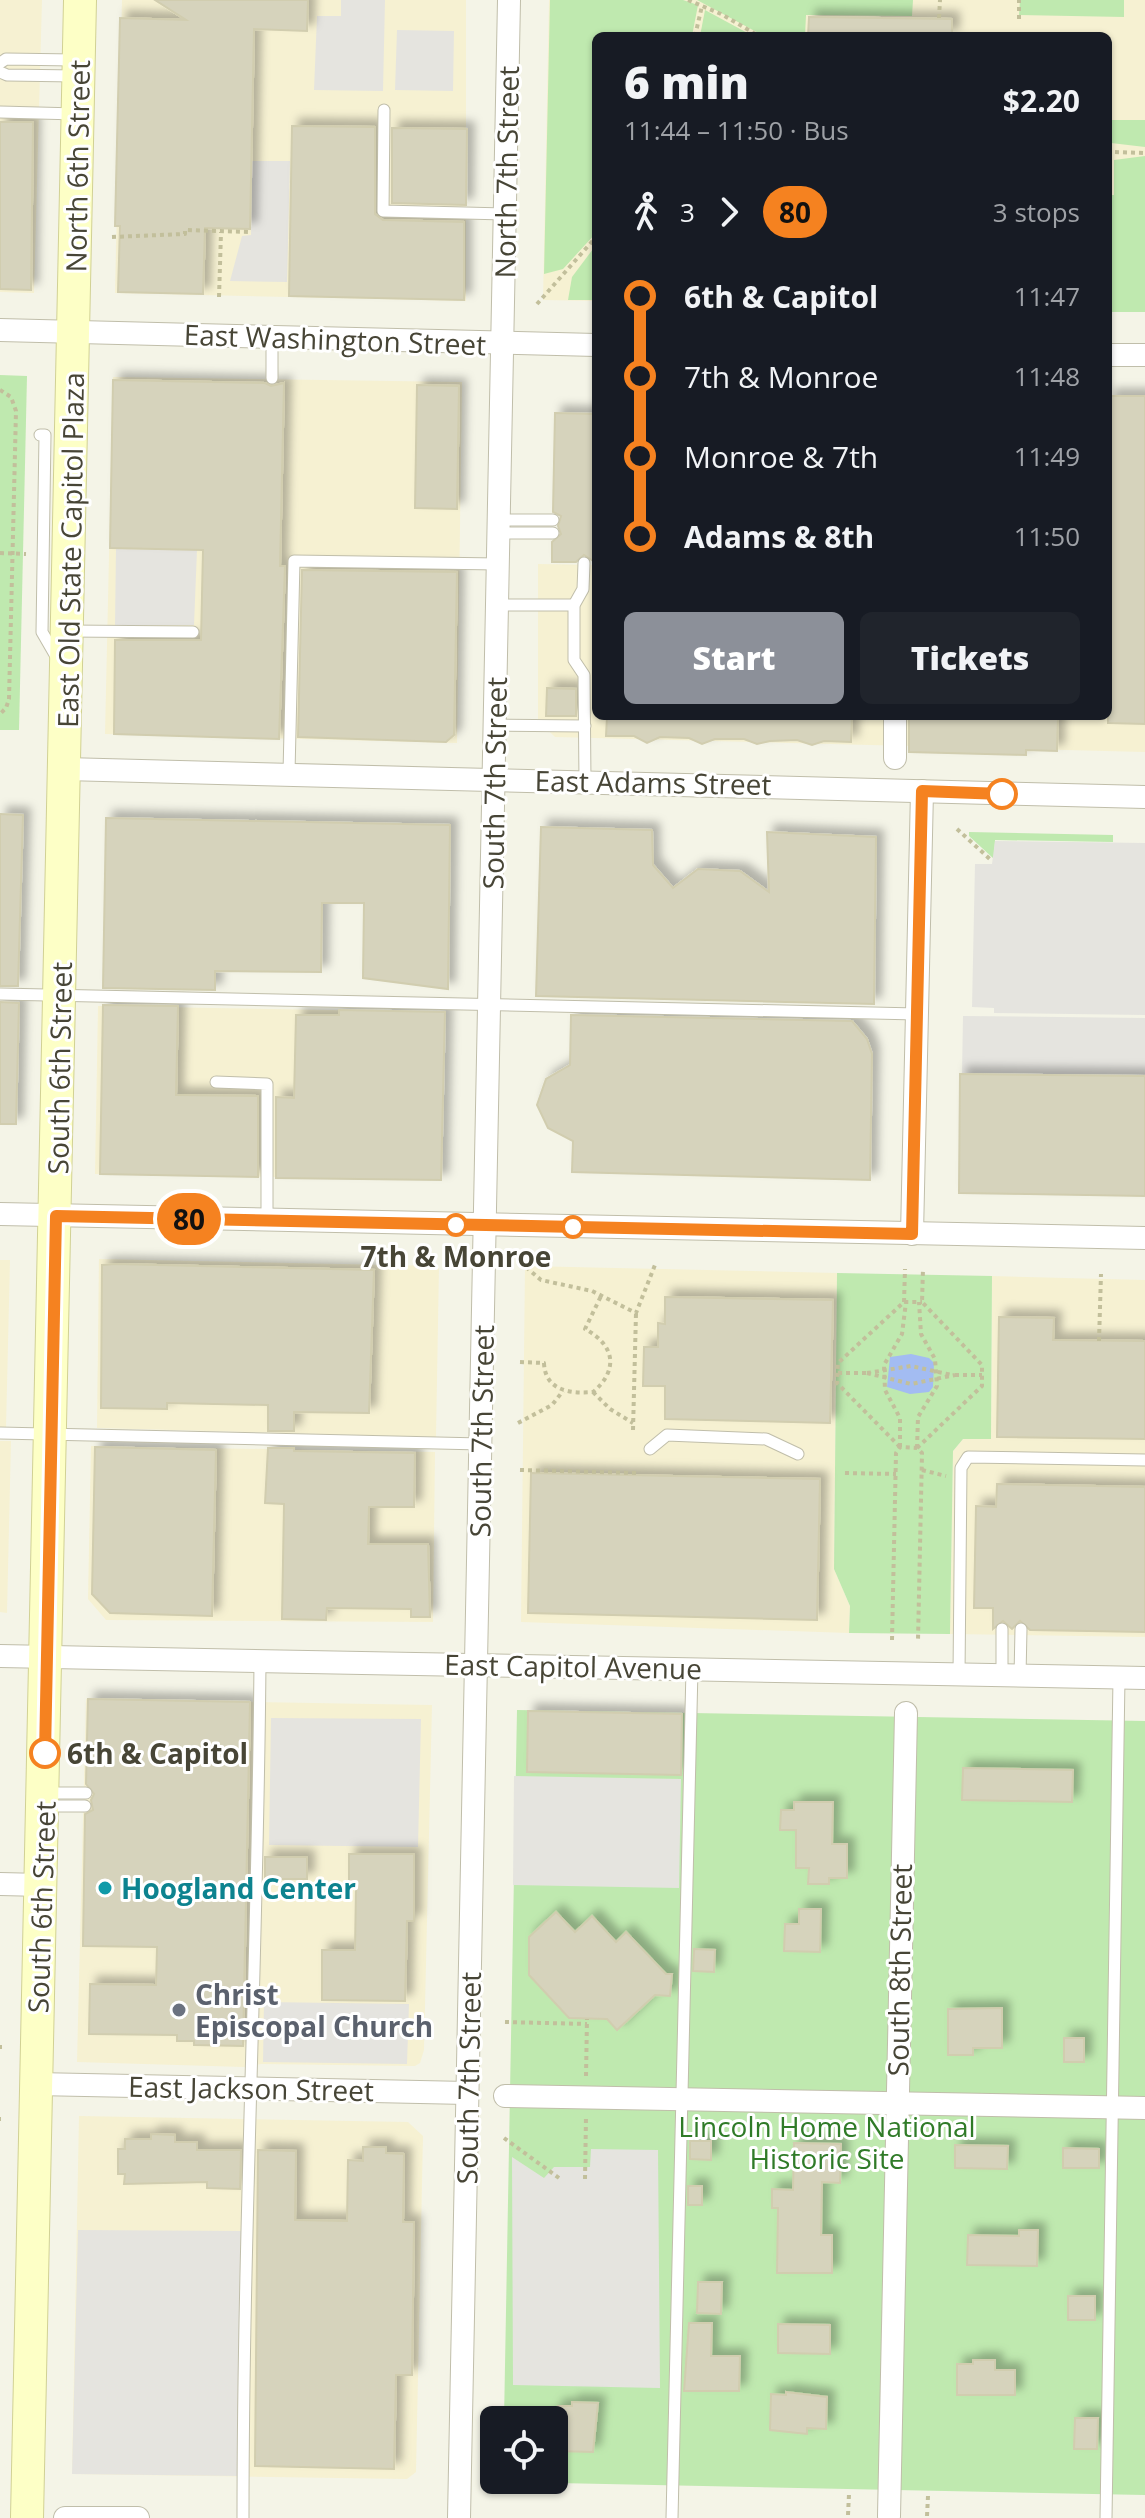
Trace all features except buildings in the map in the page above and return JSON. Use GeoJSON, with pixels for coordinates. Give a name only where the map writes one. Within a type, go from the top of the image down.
{"type":"FeatureCollection","features":[{"type":"Feature","properties":{"kind":"main road","name":"North 6th Street"},"geometry":{"type":"LineString","coordinates":[[74,331],[80,0]]}},
{"type":"Feature","properties":{"kind":"main road","name":"East Old State Capitol Plaza"},"geometry":{"type":"LineString","coordinates":[[65,769],[74,331]]}},
{"type":"Feature","properties":{"kind":"main road","name":"South 6th Street"},"geometry":{"type":"LineString","coordinates":[[27,2518],[65,769]]}},
{"type":"Feature","properties":{"kind":"street","name":"North 7th Street"},"geometry":{"type":"LineString","coordinates":[[503,343],[509,0]]}},
{"type":"Feature","properties":{"kind":"street","name":"East Washington Street"},"geometry":{"type":"LineString","coordinates":[[0,330],[592,345]]}},
{"type":"Feature","properties":{"kind":"street","name":"South 7th Street"},"geometry":{"type":"LineString","coordinates":[[459,2518],[503,343]]}},
{"type":"Feature","properties":{"kind":"street"},"geometry":{"type":"LineString","coordinates":[[1112,355],[1145,355]]}},
{"type":"Feature","properties":{"kind":"street"},"geometry":{"type":"LineString","coordinates":[[895,720],[895,758]]}},
{"type":"Feature","properties":{"kind":"street","name":"East Adams Street"},"geometry":{"type":"LineString","coordinates":[[65,769],[1145,797]]}},
{"type":"Feature","properties":{"kind":"street"},"geometry":{"type":"LineString","coordinates":[[912,1234],[922,791]]}},
{"type":"Feature","properties":{"kind":"street"},"geometry":{"type":"LineString","coordinates":[[0,1214],[1145,1238]]}},
{"type":"Feature","properties":{"kind":"street","name":"East Capitol Avenue"},"geometry":{"type":"LineString","coordinates":[[0,1656],[1145,1678]]}},
{"type":"Feature","properties":{"kind":"street","name":"South 8th Street"},"geometry":{"type":"LineString","coordinates":[[889,2516],[906,1713]]}},
{"type":"Feature","properties":{"kind":"street"},"geometry":{"type":"LineString","coordinates":[[0,1884],[42,1885]]}},
{"type":"Feature","properties":{"kind":"street","name":"East Jackson Street"},"geometry":{"type":"LineString","coordinates":[[36,2084],[467,2093]]}},
{"type":"Feature","properties":{"kind":"street"},"geometry":{"type":"LineString","coordinates":[[505,2096],[1145,2108]]}},
{"type":"Feature","properties":{"kind":"street"},"geometry":{"type":"LineString","coordinates":[[65,2518],[138,2518]]}},
{"type":"Feature","properties":{"kind":"lane"},"geometry":{"type":"LineString","coordinates":[[0,63],[6,59],[79,69]]}},
{"type":"Feature","properties":{"kind":"lane"},"geometry":{"type":"LineString","coordinates":[[0,72],[7,75],[79,69]]}},
{"type":"Feature","properties":{"kind":"lane"},"geometry":{"type":"LineString","coordinates":[[384,110],[383,211],[505,214]]}},
{"type":"Feature","properties":{"kind":"lane"},"geometry":{"type":"LineString","coordinates":[[0,112],[77,114]]}},
{"type":"Feature","properties":{"kind":"lane"},"geometry":{"type":"LineString","coordinates":[[272,337],[272,378]]}},
{"type":"Feature","properties":{"kind":"lane"},"geometry":{"type":"LineString","coordinates":[[40,435],[45,435],[42,632],[67,676]]}},
{"type":"Feature","properties":{"kind":"lane"},"geometry":{"type":"LineString","coordinates":[[500,527],[553,520]]}},
{"type":"Feature","properties":{"kind":"lane"},"geometry":{"type":"LineString","coordinates":[[500,527],[553,533]]}},
{"type":"Feature","properties":{"kind":"lane"},"geometry":{"type":"LineString","coordinates":[[289,773],[294,561],[498,564]]}},
{"type":"Feature","properties":{"kind":"lane"},"geometry":{"type":"LineString","coordinates":[[584,563],[583,589],[574,605],[574,660],[584,675],[585,781]]}},
{"type":"Feature","properties":{"kind":"lane"},"geometry":{"type":"LineString","coordinates":[[497,605],[574,605]]}},
{"type":"Feature","properties":{"kind":"lane"},"geometry":{"type":"LineString","coordinates":[[68,631],[193,632]]}},
{"type":"Feature","properties":{"kind":"lane"},"geometry":{"type":"LineString","coordinates":[[495,725],[585,726]]}},
{"type":"Feature","properties":{"kind":"lane"},"geometry":{"type":"LineString","coordinates":[[0,994],[917,1014]]}},
{"type":"Feature","properties":{"kind":"lane"},"geometry":{"type":"LineString","coordinates":[[216,1082],[267,1084],[267,1221]]}},
{"type":"Feature","properties":{"kind":"lane"},"geometry":{"type":"LineString","coordinates":[[0,1433],[481,1444]]}},
{"type":"Feature","properties":{"kind":"lane"},"geometry":{"type":"LineString","coordinates":[[650,1449],[667,1435],[766,1439],[798,1454]]}},
{"type":"Feature","properties":{"kind":"lane"},"geometry":{"type":"LineString","coordinates":[[959,1675],[961,1477],[968,1457],[1145,1460]]}},
{"type":"Feature","properties":{"kind":"lane"},"geometry":{"type":"LineString","coordinates":[[1002,1629],[1011,1676]]}},
{"type":"Feature","properties":{"kind":"lane"},"geometry":{"type":"LineString","coordinates":[[1011,1676],[1021,1629]]}},
{"type":"Feature","properties":{"kind":"lane"},"geometry":{"type":"LineString","coordinates":[[243,2518],[260,1660]]}},
{"type":"Feature","properties":{"kind":"lane"},"geometry":{"type":"LineString","coordinates":[[672,2518],[692,1669]]}},
{"type":"Feature","properties":{"kind":"lane"},"geometry":{"type":"LineString","coordinates":[[1106,2518],[1119,1678]]}},
{"type":"Feature","properties":{"kind":"lane"},"geometry":{"type":"LineString","coordinates":[[45,1799],[86,1793]]}},
{"type":"Feature","properties":{"kind":"lane"},"geometry":{"type":"LineString","coordinates":[[45,1799],[85,1806]]}},
{"type":"Feature","properties":{"kind":"path"},"geometry":{"type":"LineString","coordinates":[[688,0],[751,32]]}},
{"type":"Feature","properties":{"kind":"path"},"geometry":{"type":"LineString","coordinates":[[939,18],[940,0]]}},
{"type":"Feature","properties":{"kind":"path"},"geometry":{"type":"LineString","coordinates":[[1019,0],[1019,19]]}},
{"type":"Feature","properties":{"kind":"path"},"geometry":{"type":"LineString","coordinates":[[696,32],[702,6]]}},
{"type":"Feature","properties":{"kind":"path"},"geometry":{"type":"LineString","coordinates":[[1115,152],[1145,153]]}},
{"type":"Feature","properties":{"kind":"path"},"geometry":{"type":"LineString","coordinates":[[112,237],[185,234],[185,230],[249,232]]}},
{"type":"Feature","properties":{"kind":"path"},"geometry":{"type":"LineString","coordinates":[[219,297],[221,232]]}},
{"type":"Feature","properties":{"kind":"path"},"geometry":{"type":"LineString","coordinates":[[537,304],[592,242]]}},
{"type":"Feature","properties":{"kind":"path"},"geometry":{"type":"LineString","coordinates":[[0,390],[11,397],[16,411],[9,699],[0,714]]}},
{"type":"Feature","properties":{"kind":"path"},"geometry":{"type":"LineString","coordinates":[[0,553],[32,554]]}},
{"type":"Feature","properties":{"kind":"path"},"geometry":{"type":"LineString","coordinates":[[957,829],[992,861]]}},
{"type":"Feature","properties":{"kind":"path"},"geometry":{"type":"LineString","coordinates":[[520,1262],[541,1280],[576,1285],[602,1294],[636,1313]]}},
{"type":"Feature","properties":{"kind":"path"},"geometry":{"type":"LineString","coordinates":[[633,1430],[636,1313],[655,1265]]}},
{"type":"Feature","properties":{"kind":"path"},"geometry":{"type":"LineString","coordinates":[[892,1640],[896,1453],[900,1447],[900,1418],[885,1390],[884,1365],[902,1334],[905,1269]]}},
{"type":"Feature","properties":{"kind":"path"},"geometry":{"type":"LineString","coordinates":[[917,1448],[918,1417],[937,1386],[935,1359],[921,1334],[923,1269]]}},
{"type":"Feature","properties":{"kind":"path"},"geometry":{"type":"LineString","coordinates":[[1099,1341],[1101,1274]]}},
{"type":"Feature","properties":{"kind":"path"},"geometry":{"type":"LineString","coordinates":[[593,1392],[607,1378],[610,1369],[608,1350],[596,1335],[585,1329],[602,1294]]}},
{"type":"Feature","properties":{"kind":"path"},"geometry":{"type":"LineString","coordinates":[[917,1448],[982,1386],[982,1365],[920,1302],[905,1302],[838,1363],[837,1383],[900,1447],[917,1448],[922,1453],[918,1641]]}},
{"type":"Feature","properties":{"kind":"path"},"geometry":{"type":"LineString","coordinates":[[520,1362],[544,1363],[549,1381],[563,1391],[593,1392],[610,1409],[633,1423]]}},
{"type":"Feature","properties":{"kind":"path"},"geometry":{"type":"LineString","coordinates":[[838,1373],[867,1373],[911,1366],[955,1375],[982,1375]]}},
{"type":"Feature","properties":{"kind":"path"},"geometry":{"type":"LineString","coordinates":[[867,1373],[911,1384],[955,1375]]}},
{"type":"Feature","properties":{"kind":"path"},"geometry":{"type":"LineString","coordinates":[[518,1423],[552,1405],[563,1391]]}},
{"type":"Feature","properties":{"kind":"path"},"geometry":{"type":"LineString","coordinates":[[520,1470],[637,1473]]}},
{"type":"Feature","properties":{"kind":"path"},"geometry":{"type":"LineString","coordinates":[[922,1470],[932,1475],[961,1477]]}},
{"type":"Feature","properties":{"kind":"path"},"geometry":{"type":"LineString","coordinates":[[845,1473],[896,1474]]}},
{"type":"Feature","properties":{"kind":"path"},"geometry":{"type":"LineString","coordinates":[[505,2022],[587,2024]]}},
{"type":"Feature","properties":{"kind":"path"},"geometry":{"type":"LineString","coordinates":[[585,2134],[585,2179]]}},
{"type":"Feature","properties":{"kind":"path"},"geometry":{"type":"LineString","coordinates":[[504,2138],[559,2178]]}},
{"type":"Feature","properties":{"kind":"path"},"geometry":{"type":"LineString","coordinates":[[848,2515],[849,2494]]}},
{"type":"Feature","properties":{"kind":"path"},"geometry":{"type":"LineString","coordinates":[[927,2516],[928,2496]]}},
{"type":"Feature","properties":{"kind":"shaded area"},"geometry":{"type":"Polygon","coordinates":[[[0,0],[42,0],[34,293],[0,292],[0,0]]]}},
{"type":"Feature","properties":{"kind":"shaded area"},"geometry":{"type":"Polygon","coordinates":[[[122,0],[466,0],[466,301],[115,293],[122,0]]]}},
{"type":"Feature","properties":{"kind":"shaded area"},"geometry":{"type":"Polygon","coordinates":[[[341,0],[385,0],[383,91],[314,90],[317,16],[341,16],[341,0]]]}},
{"type":"Feature","properties":{"kind":"shaded area"},"geometry":{"type":"Polygon","coordinates":[[[549,0],[1145,0],[1145,312],[1112,311],[1112,32],[592,32],[592,301],[543,300],[549,0]]]}},
{"type":"Feature","properties":{"kind":"shaded area"},"geometry":{"type":"Polygon","coordinates":[[[397,30],[454,31],[453,91],[395,90],[397,30]]]}},
{"type":"Feature","properties":{"kind":"shaded area"},"geometry":{"type":"Polygon","coordinates":[[[252,161],[290,161],[287,282],[230,281],[242,236],[251,235],[252,161]]]}},
{"type":"Feature","properties":{"kind":"shaded area"},"geometry":{"type":"Polygon","coordinates":[[[113,377],[462,382],[457,743],[105,734],[113,377]]]}},
{"type":"Feature","properties":{"kind":"shaded area"},"geometry":{"type":"Polygon","coordinates":[[[1145,402],[1145,752],[555,737],[538,721],[538,564],[592,565],[592,720],[1112,720],[1112,682],[1145,402]]]}},
{"type":"Feature","properties":{"kind":"shaded area"},"geometry":{"type":"Polygon","coordinates":[[[116,549],[197,550],[194,625],[115,625],[116,549]]]}},
{"type":"Feature","properties":{"kind":"shaded area"},"geometry":{"type":"Polygon","coordinates":[[[995,841],[1145,843],[1145,1015],[994,1013],[994,1008],[972,1007],[975,864],[992,864],[995,841]]]}},
{"type":"Feature","properties":{"kind":"shaded area"},"geometry":{"type":"Polygon","coordinates":[[[98,1006],[445,1012],[442,1180],[95,1174],[98,1006]]]}},
{"type":"Feature","properties":{"kind":"shaded area"},"geometry":{"type":"Polygon","coordinates":[[[963,1016],[1145,1018],[1145,1075],[962,1073],[963,1016]]]}},
{"type":"Feature","properties":{"kind":"shaded area"},"geometry":{"type":"Polygon","coordinates":[[[99,1259],[439,1266],[436,1437],[97,1428],[99,1259]]]}},
{"type":"Feature","properties":{"kind":"shaded area"},"geometry":{"type":"Polygon","coordinates":[[[0,1260],[10,1260],[6,1428],[0,1427],[0,1260]]]}},
{"type":"Feature","properties":{"kind":"shaded area"},"geometry":{"type":"Polygon","coordinates":[[[525,1266],[837,1273],[834,1569],[850,1606],[849,1633],[521,1622],[525,1266]]]}},
{"type":"Feature","properties":{"kind":"shaded area"},"geometry":{"type":"Polygon","coordinates":[[[992,1276],[1145,1280],[1145,1637],[950,1634],[953,1451],[963,1439],[991,1439],[992,1276]]]}},
{"type":"Feature","properties":{"kind":"shaded area"},"geometry":{"type":"Polygon","coordinates":[[[0,1441],[11,1441],[7,1613],[0,1612],[0,1441]]]}},
{"type":"Feature","properties":{"kind":"shaded area"},"geometry":{"type":"Polygon","coordinates":[[[91,1446],[435,1452],[433,1622],[106,1620],[88,1599],[91,1446]]]}},
{"type":"Feature","properties":{"kind":"shaded area"},"geometry":{"type":"Polygon","coordinates":[[[86,1699],[432,1705],[424,2050],[420,2063],[415,2066],[261,2064],[244,2067],[77,2062],[86,1699]]]}},
{"type":"Feature","properties":{"kind":"shaded area"},"geometry":{"type":"Polygon","coordinates":[[[271,1718],[421,1719],[418,1847],[269,1845],[271,1718]]]}},
{"type":"Feature","properties":{"kind":"shaded area"},"geometry":{"type":"Polygon","coordinates":[[[514,1776],[681,1779],[679,1888],[513,1885],[514,1776]]]}},
{"type":"Feature","properties":{"kind":"shaded area"},"geometry":{"type":"Polygon","coordinates":[[[264,2002],[409,2004],[407,2064],[263,2062],[264,2002]]]}},
{"type":"Feature","properties":{"kind":"shaded area"},"geometry":{"type":"Polygon","coordinates":[[[79,2116],[408,2122],[423,2136],[416,2472],[407,2479],[72,2474],[79,2116]]]}},
{"type":"Feature","properties":{"kind":"shaded area"},"geometry":{"type":"Polygon","coordinates":[[[591,2149],[658,2150],[660,2388],[513,2385],[512,2157],[544,2178],[554,2167],[590,2167],[591,2149]]]}},
{"type":"Feature","properties":{"kind":"shaded area"},"geometry":{"type":"Polygon","coordinates":[[[78,2230],[242,2231],[238,2476],[72,2474],[78,2230]]]}},
{"type":"Feature","properties":{"kind":"green space"},"geometry":{"type":"Polygon","coordinates":[[[550,0],[683,0],[698,5],[693,32],[592,32],[592,237],[563,269],[544,274],[550,0]]]}},
{"type":"Feature","properties":{"kind":"green space"},"geometry":{"type":"Polygon","coordinates":[[[697,0],[913,0],[912,16],[806,15],[805,32],[757,32],[697,0]]]}},
{"type":"Feature","properties":{"kind":"green space"},"geometry":{"type":"Polygon","coordinates":[[[1020,0],[1124,0],[1124,17],[1019,15],[1020,0]]]}},
{"type":"Feature","properties":{"kind":"green space"},"geometry":{"type":"Polygon","coordinates":[[[705,10],[746,32],[701,32],[705,10]]]}},
{"type":"Feature","properties":{"kind":"green space"},"geometry":{"type":"Polygon","coordinates":[[[1112,120],[1145,120],[1145,147],[1112,143],[1112,120]]]}},
{"type":"Feature","properties":{"kind":"green space"},"geometry":{"type":"Polygon","coordinates":[[[1145,156],[1145,312],[1112,312],[1114,160],[1145,156]]]}},
{"type":"Feature","properties":{"kind":"green space"},"geometry":{"type":"Polygon","coordinates":[[[592,250],[592,300],[568,300],[572,277],[592,250]]]}},
{"type":"Feature","properties":{"kind":"green space"},"geometry":{"type":"Polygon","coordinates":[[[0,375],[27,376],[19,730],[0,730],[0,375]]]}},
{"type":"Feature","properties":{"kind":"green space"},"geometry":{"type":"Polygon","coordinates":[[[969,832],[1113,835],[1113,842],[995,840],[994,859],[969,836],[969,832]]]}},
{"type":"Feature","properties":{"kind":"green space"},"geometry":{"type":"Polygon","coordinates":[[[837,1273],[992,1276],[991,1439],[963,1439],[953,1451],[950,1634],[849,1633],[850,1606],[834,1569],[837,1273]]]}},
{"type":"Feature","properties":{"kind":"green space","name":"Lincoln Home National Historic Site"},"geometry":{"type":"Polygon","coordinates":[[[517,1710],[1145,1721],[1145,2495],[568,2483],[568,2406],[504,2406],[517,1710]]]}},
{"type":"Feature","properties":{"kind":"water"},"geometry":{"type":"Polygon","coordinates":[[[911,1354],[929,1358],[934,1363],[933,1387],[929,1392],[910,1394],[887,1387],[890,1357],[911,1354]]]}},
{"type":"Feature","properties":{"kind":"bus line","name":"80"},"geometry":{"type":"LineString","coordinates":[[45,1753],[56,1216],[912,1234],[922,791],[1002,794]]}},
{"type":"Feature","properties":{"kind":"place","name":"7th & Monroe"},"geometry":{"type":"Point","coordinates":[456,1225]}},
{"type":"Feature","properties":{"kind":"place","name":"6th & Capitol"},"geometry":{"type":"Point","coordinates":[45,1753]}},
{"type":"Feature","properties":{"kind":"place","name":"Hoogland Center"},"geometry":{"type":"Point","coordinates":[105,1888]}},
{"type":"Feature","properties":{"kind":"place","name":"Christ Episcopal Church"},"geometry":{"type":"Point","coordinates":[179,2010]}}]}
